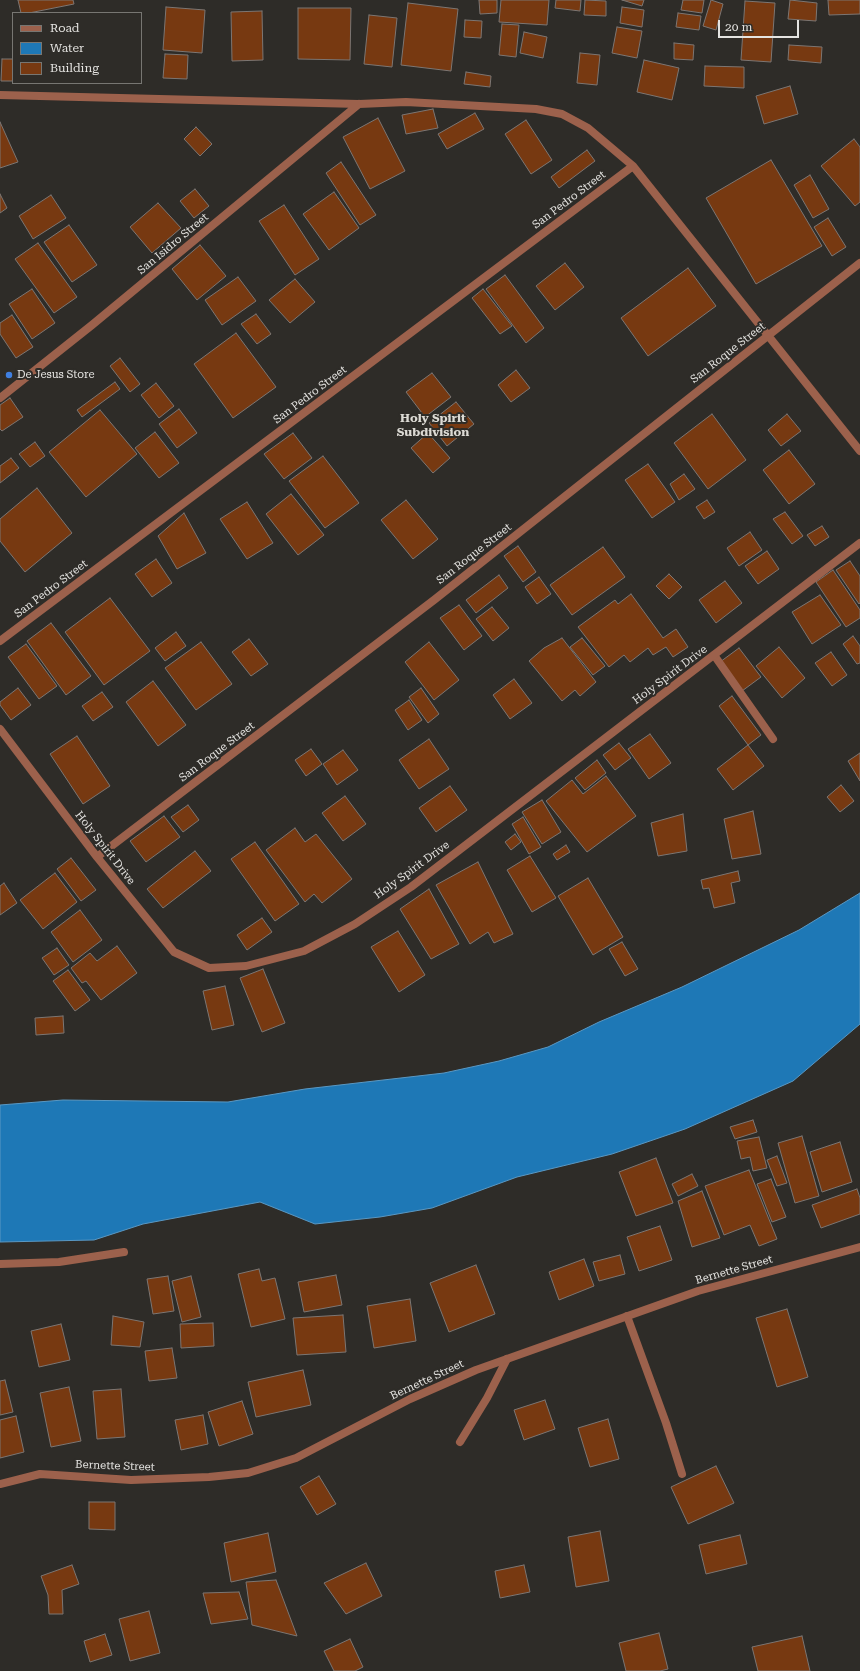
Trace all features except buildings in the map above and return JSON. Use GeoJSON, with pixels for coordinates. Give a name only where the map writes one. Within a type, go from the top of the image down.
{"type":"FeatureCollection","features":[{"type":"Feature","properties":{"kind":"street"},"geometry":{"type":"LineString","coordinates":[[0,95],[359,104],[406,102],[536,109],[562,114],[588,128],[633,166],[860,451]]}},
{"type":"Feature","properties":{"kind":"street","name":"San Isidro Street"},"geometry":{"type":"LineString","coordinates":[[0,398],[92,325],[359,104]]}},
{"type":"Feature","properties":{"kind":"street","name":"San Pedro Street"},"geometry":{"type":"LineString","coordinates":[[0,641],[633,166]]}},
{"type":"Feature","properties":{"kind":"street","name":"San Roque Street"},"geometry":{"type":"LineString","coordinates":[[97,857],[434,600],[860,263]]}},
{"type":"Feature","properties":{"kind":"street","name":"Holy Spirit Drive"},"geometry":{"type":"LineString","coordinates":[[0,729],[97,857],[174,952],[209,968],[246,966],[304,951],[355,924],[411,887],[860,543]]}},
{"type":"Feature","properties":{"kind":"street"},"geometry":{"type":"LineString","coordinates":[[714,655],[773,739]]}},
{"type":"Feature","properties":{"kind":"street","name":"Bernette Street"},"geometry":{"type":"LineString","coordinates":[[0,1484],[40,1474],[131,1480],[209,1477],[248,1473],[296,1458],[410,1399],[476,1370],[698,1291],[860,1247]]}},
{"type":"Feature","properties":{"kind":"street"},"geometry":{"type":"LineString","coordinates":[[0,1264],[59,1262],[124,1252]]}},
{"type":"Feature","properties":{"kind":"street"},"geometry":{"type":"LineString","coordinates":[[627,1316],[666,1423],[682,1474]]}},
{"type":"Feature","properties":{"kind":"street"},"geometry":{"type":"LineString","coordinates":[[460,1442],[487,1398],[508,1359]]}},
{"type":"Feature","properties":{"kind":"water"},"geometry":{"type":"Polygon","coordinates":[[[860,893],[860,1024],[793,1081],[685,1129],[612,1154],[517,1177],[432,1208],[380,1217],[315,1224],[260,1202],[143,1224],[94,1240],[0,1242],[0,1105],[63,1100],[228,1102],[305,1089],[444,1073],[499,1061],[548,1047],[599,1022],[682,987],[799,930],[860,893]]]}},
{"type":"Feature","properties":{"kind":"place","name":"De Jesus Store"},"geometry":{"type":"Point","coordinates":[9,375]}},
{"type":"Feature","properties":{"kind":"district","name":"Holy Spirit Subdivision"},"geometry":{"type":"Point","coordinates":[433,425]}}]}
